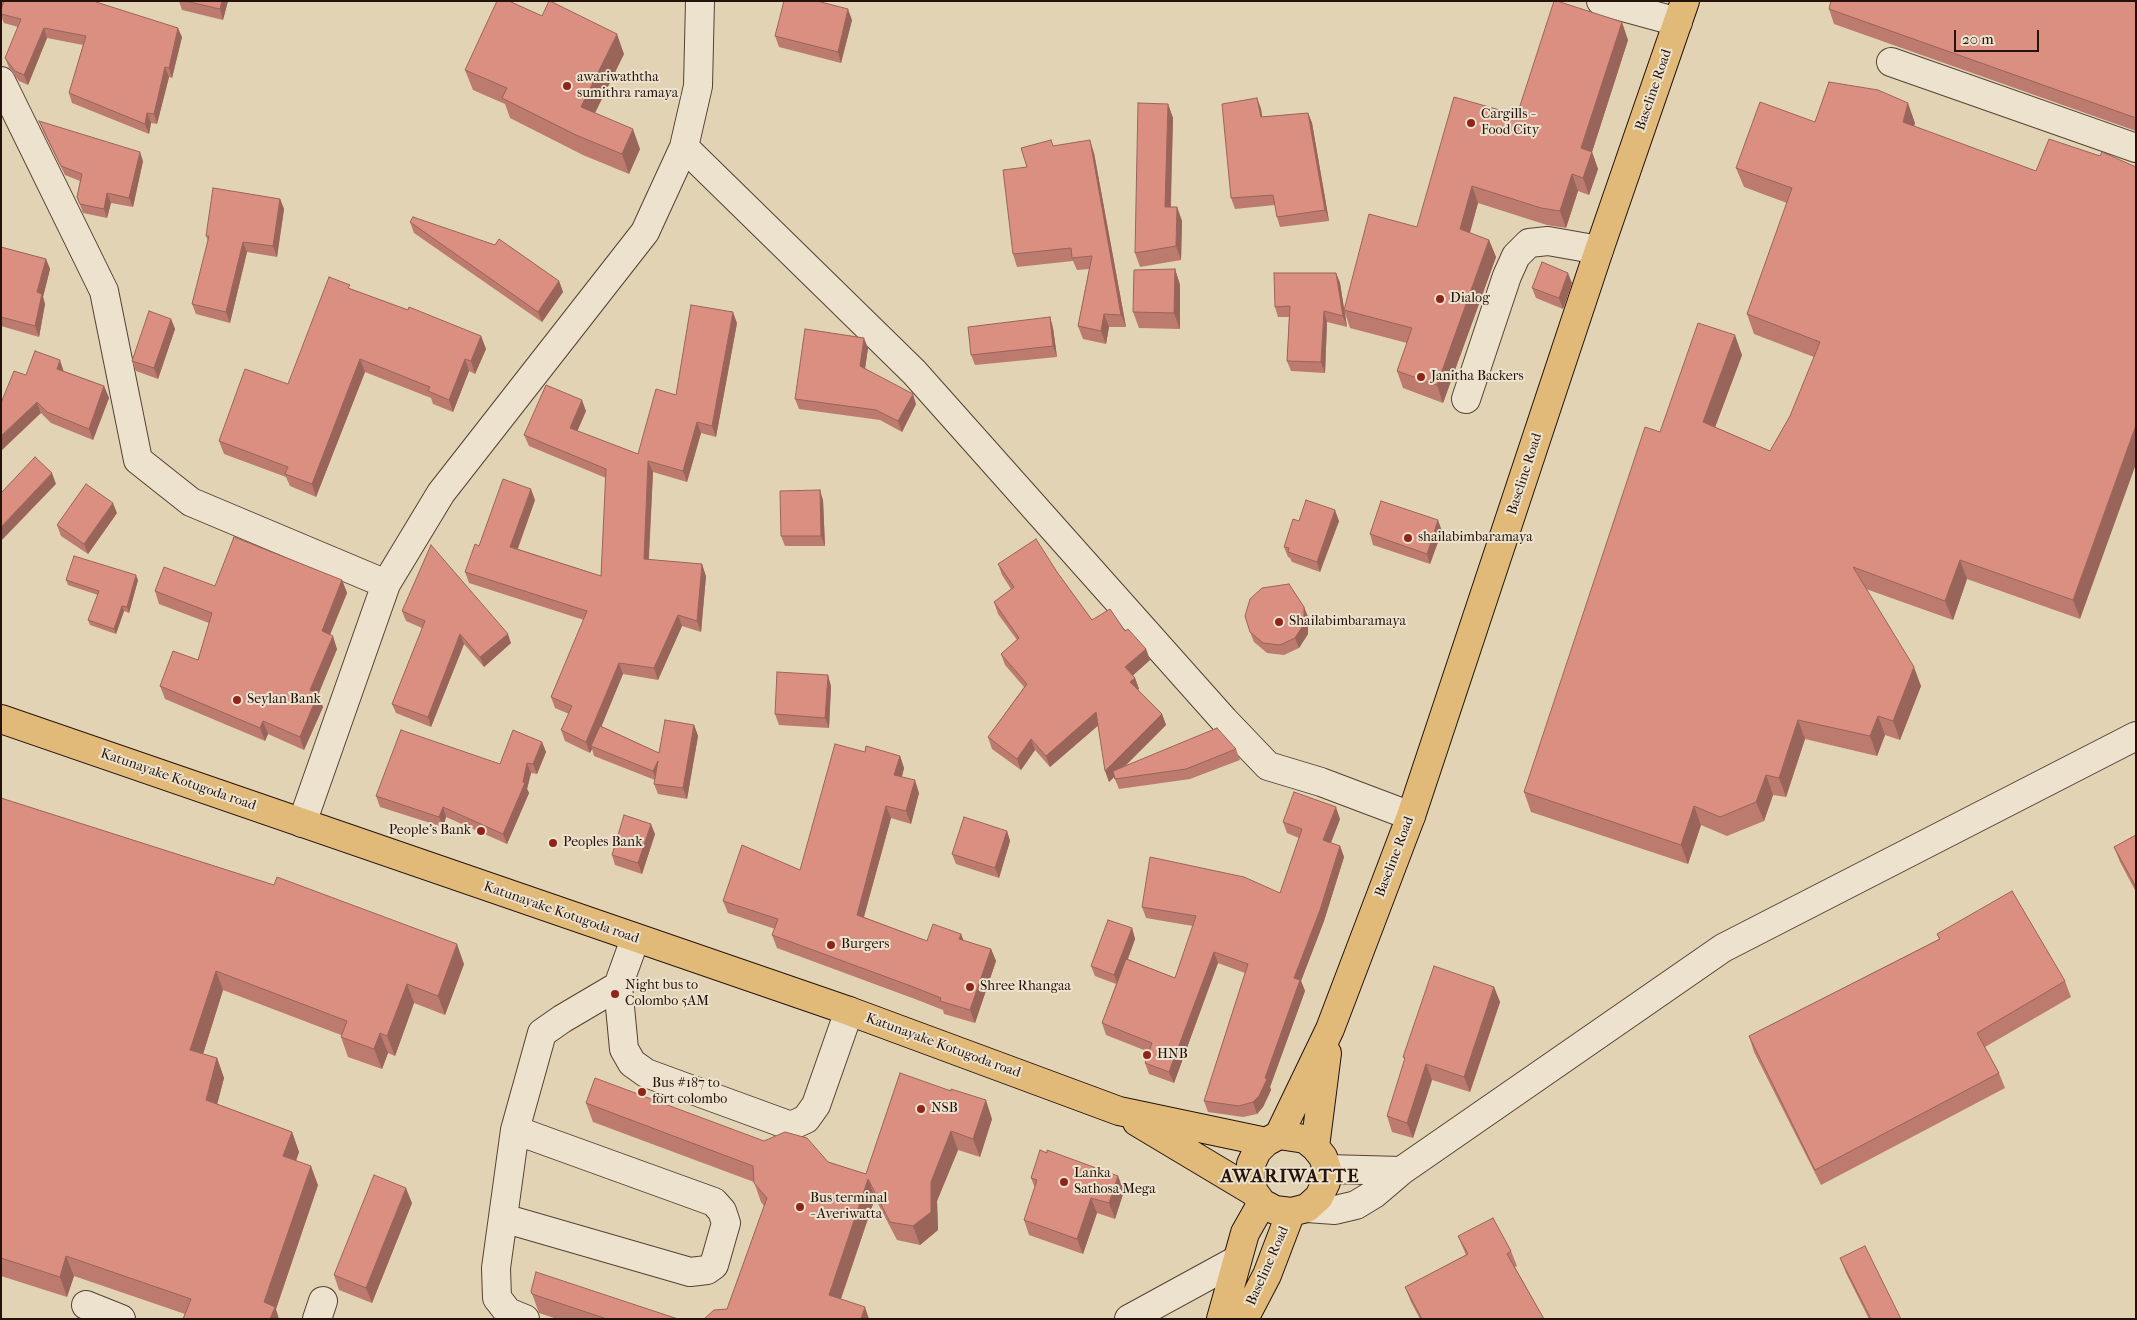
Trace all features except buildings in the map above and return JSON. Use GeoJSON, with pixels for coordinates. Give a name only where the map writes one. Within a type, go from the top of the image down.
{"type":"FeatureCollection","features":[{"type":"Feature","properties":{"kind":"main road","name":"Baseline Road"},"geometry":{"type":"LineString","coordinates":[[1273,1138],[1330,1029],[1411,816],[1599,250],[1682,11]]}},
{"type":"Feature","properties":{"kind":"main road","name":"Katunayake Kotugoda road"},"geometry":{"type":"LineString","coordinates":[[1,719],[635,939],[849,1011],[1119,1111],[1273,1138]]}},
{"type":"Feature","properties":{"kind":"main road","name":"Baseline Road"},"geometry":{"type":"LineString","coordinates":[[1321,1158],[1330,1029]]}},
{"type":"Feature","properties":{"kind":"main road","name":"Katunayake Kotugoda road"},"geometry":{"type":"LineString","coordinates":[[1119,1111],[1258,1197]]}},
{"type":"Feature","properties":{"kind":"main road"},"geometry":{"type":"LineString","coordinates":[[1273,1138],[1305,1139],[1321,1158],[1326,1182],[1319,1197],[1299,1210],[1275,1210],[1258,1197],[1250,1178],[1251,1164],[1257,1151],[1273,1138]]}},
{"type":"Feature","properties":{"kind":"main road","name":"Baseline Road"},"geometry":{"type":"LineString","coordinates":[[1221,1319],[1245,1233],[1258,1197]]}},
{"type":"Feature","properties":{"kind":"main road","name":"Baseline Road"},"geometry":{"type":"LineString","coordinates":[[1244,1319],[1299,1210]]}},
{"type":"Feature","properties":{"kind":"street"},"geometry":{"type":"LineString","coordinates":[[302,823],[386,584],[441,493],[645,232],[684,147],[698,86],[700,1]]}},
{"type":"Feature","properties":{"kind":"street"},"geometry":{"type":"LineString","coordinates":[[1601,1],[1682,11]]}},
{"type":"Feature","properties":{"kind":"street"},"geometry":{"type":"LineString","coordinates":[[1891,62],[2136,148]]}},
{"type":"Feature","properties":{"kind":"street"},"geometry":{"type":"LineString","coordinates":[[1,81],[104,291],[138,460],[190,502],[386,584]]}},
{"type":"Feature","properties":{"kind":"street"},"geometry":{"type":"LineString","coordinates":[[684,147],[914,372],[1212,706],[1268,766],[1321,782],[1411,816]]}},
{"type":"Feature","properties":{"kind":"street"},"geometry":{"type":"LineString","coordinates":[[1466,399],[1507,276],[1516,256],[1530,243],[1548,241],[1599,250]]}},
{"type":"Feature","properties":{"kind":"street"},"geometry":{"type":"LineString","coordinates":[[1299,1210],[1335,1210],[1356,1205],[1374,1194],[1401,1171],[1723,948],[2136,736]]}},
{"type":"Feature","properties":{"kind":"street"},"geometry":{"type":"LineString","coordinates":[[635,939],[618,986],[624,1048],[632,1063],[646,1073],[791,1126],[806,1119],[816,1105],[849,1011]]}},
{"type":"Feature","properties":{"kind":"street"},"geometry":{"type":"LineString","coordinates":[[525,1319],[508,1312],[497,1298],[496,1268],[515,1130],[542,1033],[618,986]]}},
{"type":"Feature","properties":{"kind":"street"},"geometry":{"type":"LineString","coordinates":[[503,1218],[690,1272],[707,1270],[714,1265],[726,1222],[722,1212],[714,1202],[515,1130]]}},
{"type":"Feature","properties":{"kind":"street"},"geometry":{"type":"LineString","coordinates":[[1321,1158],[1401,1171]]}},
{"type":"Feature","properties":{"kind":"street"},"geometry":{"type":"LineString","coordinates":[[1129,1319],[1238,1260]]}},
{"type":"Feature","properties":{"kind":"street"},"geometry":{"type":"LineString","coordinates":[[86,1305],[121,1319]]}},
{"type":"Feature","properties":{"kind":"place","name":"awariwaththa sumithra ramaya"},"geometry":{"type":"Point","coordinates":[567,86]}},
{"type":"Feature","properties":{"kind":"place","name":"Cargills - Food City"},"geometry":{"type":"Point","coordinates":[1471,123]}},
{"type":"Feature","properties":{"kind":"place","name":"Dialog"},"geometry":{"type":"Point","coordinates":[1440,299]}},
{"type":"Feature","properties":{"kind":"place","name":"Janitha Backers"},"geometry":{"type":"Point","coordinates":[1421,377]}},
{"type":"Feature","properties":{"kind":"place","name":"shailabimbaramaya"},"geometry":{"type":"Point","coordinates":[1408,538]}},
{"type":"Feature","properties":{"kind":"place","name":"Shailabimbaramaya"},"geometry":{"type":"Point","coordinates":[1279,622]}},
{"type":"Feature","properties":{"kind":"place","name":"Seylan Bank"},"geometry":{"type":"Point","coordinates":[237,700]}},
{"type":"Feature","properties":{"kind":"place","name":"People's Bank"},"geometry":{"type":"Point","coordinates":[481,831]}},
{"type":"Feature","properties":{"kind":"place","name":"Peoples Bank"},"geometry":{"type":"Point","coordinates":[553,843]}},
{"type":"Feature","properties":{"kind":"place","name":"Burgers"},"geometry":{"type":"Point","coordinates":[831,945]}},
{"type":"Feature","properties":{"kind":"place","name":"Shree Rhangaa"},"geometry":{"type":"Point","coordinates":[970,987]}},
{"type":"Feature","properties":{"kind":"place","name":"Night bus to Colombo 5AM"},"geometry":{"type":"Point","coordinates":[615,994]}},
{"type":"Feature","properties":{"kind":"place","name":"HNB"},"geometry":{"type":"Point","coordinates":[1147,1055]}},
{"type":"Feature","properties":{"kind":"place","name":"Bus #187 to fort colombo"},"geometry":{"type":"Point","coordinates":[642,1092]}},
{"type":"Feature","properties":{"kind":"place","name":"NSB"},"geometry":{"type":"Point","coordinates":[921,1109]}},
{"type":"Feature","properties":{"kind":"place","name":"Lanka Sathosa Mega"},"geometry":{"type":"Point","coordinates":[1064,1182]}},
{"type":"Feature","properties":{"kind":"place","name":"Bus terminal - Averiwatta"},"geometry":{"type":"Point","coordinates":[800,1207]}},
{"type":"Feature","properties":{"kind":"district","name":"AWARIWATTE"},"geometry":{"type":"Point","coordinates":[1290,1177]}}]}
